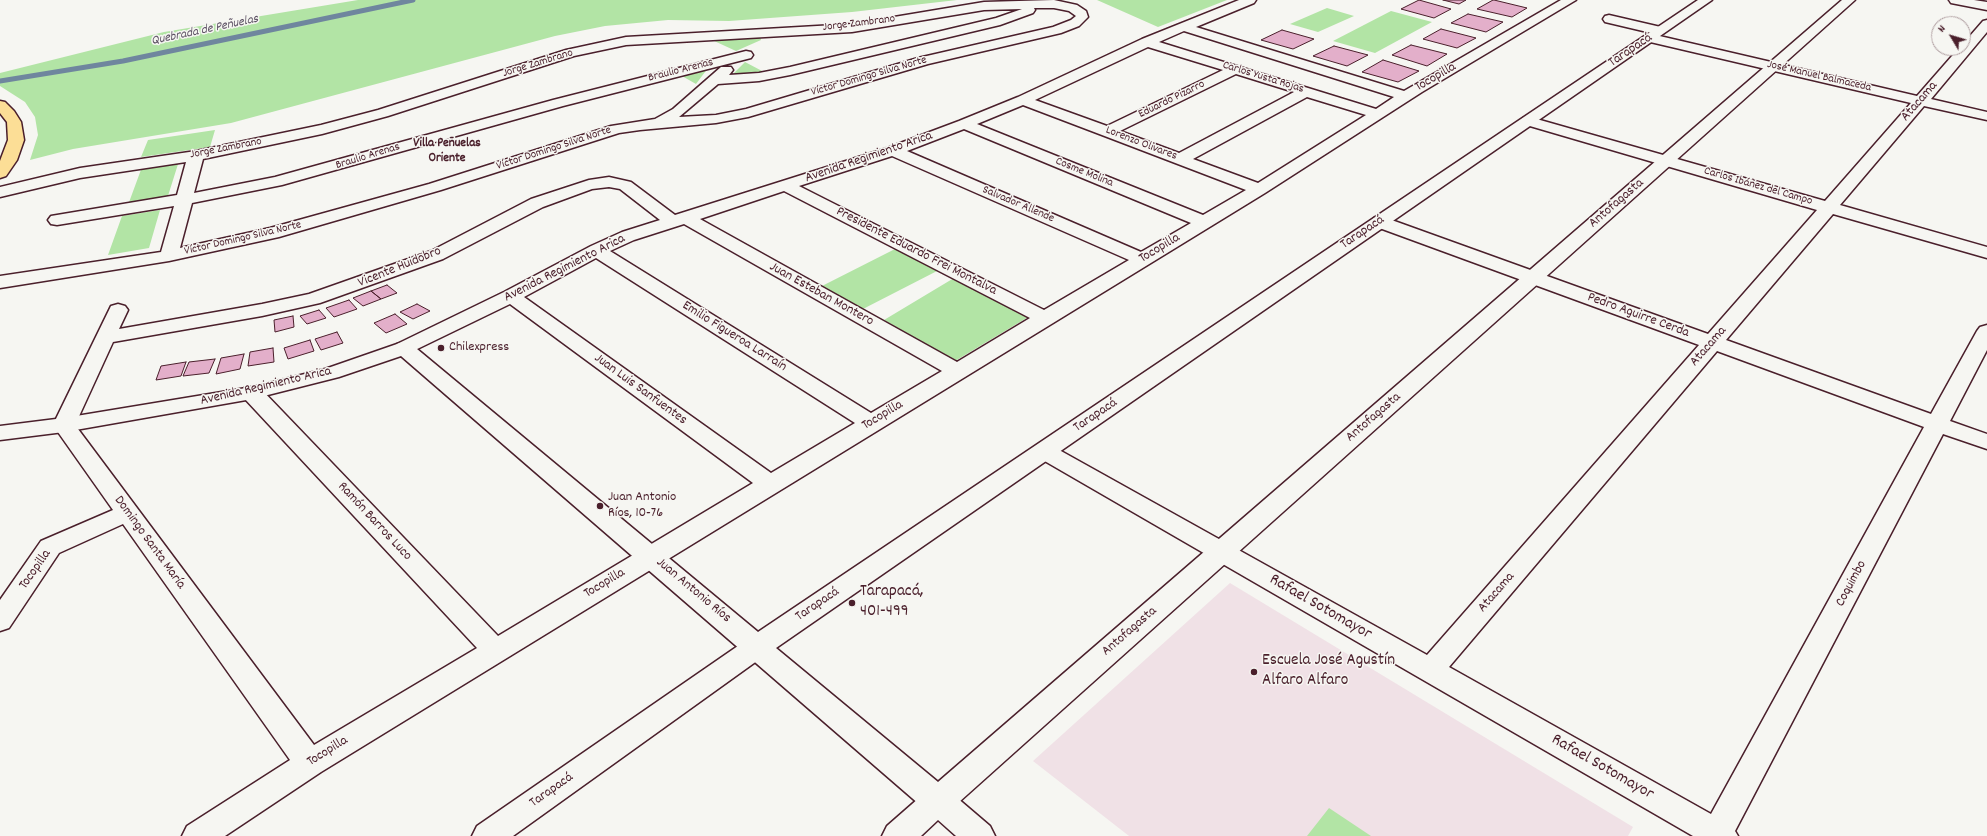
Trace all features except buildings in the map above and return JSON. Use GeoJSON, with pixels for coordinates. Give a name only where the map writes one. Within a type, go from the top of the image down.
{"type":"FeatureCollection","features":[{"type":"Feature","properties":{"kind":"main road"},"geometry":{"type":"LineString","coordinates":[[0,105],[9,114],[16,130],[14,149],[1,172]]}},
{"type":"Feature","properties":{"kind":"street","name":"Avenida Regimiento Arica"},"geometry":{"type":"LineString","coordinates":[[0,433],[64,425],[252,393],[332,373],[404,348],[511,296],[597,250],[628,236],[893,151],[1023,100],[1148,42],[1250,0]]}},
{"type":"Feature","properties":{"kind":"street","name":"Tocopilla"},"geometry":{"type":"LineString","coordinates":[[198,836],[310,763],[495,650],[1204,222],[1406,96],[1570,0]]}},
{"type":"Feature","properties":{"kind":"street","name":"Tarapacá"},"geometry":{"type":"LineString","coordinates":[[488,836],[758,646],[1706,0]]}},
{"type":"Feature","properties":{"kind":"street","name":"Antofagasta"},"geometry":{"type":"LineString","coordinates":[[898,836],[1849,0]]}},
{"type":"Feature","properties":{"kind":"street"},"geometry":{"type":"LineString","coordinates":[[1955,0],[1987,6]]}},
{"type":"Feature","properties":{"kind":"street"},"geometry":{"type":"LineString","coordinates":[[1982,0],[1987,1]]}},
{"type":"Feature","properties":{"kind":"street","name":"Jorge Zambrano"},"geometry":{"type":"LineString","coordinates":[[0,192],[80,173],[196,156],[290,137],[353,121],[598,46],[655,38],[772,36],[852,28],[984,6],[1047,4],[1073,8],[1081,12],[1082,17]]}},
{"type":"Feature","properties":{"kind":"street","name":"Braulio Arenas"},"geometry":{"type":"LineString","coordinates":[[715,80],[759,77],[790,71],[1000,21],[1047,4]]}},
{"type":"Feature","properties":{"kind":"street","name":"Víctor Domingo Silva Norte"},"geometry":{"type":"LineString","coordinates":[[0,282],[169,256],[246,240],[319,221],[435,187],[610,131],[634,126],[705,120],[748,113],[922,61],[1056,30],[1070,25],[1082,17]]}},
{"type":"Feature","properties":{"kind":"street","name":"José Manuel Balmaceda"},"geometry":{"type":"LineString","coordinates":[[1610,19],[1656,34],[1774,66],[1987,116]]}},
{"type":"Feature","properties":{"kind":"street","name":"Atacama"},"geometry":{"type":"LineString","coordinates":[[1430,670],[1987,24]]}},
{"type":"Feature","properties":{"kind":"street"},"geometry":{"type":"LineString","coordinates":[[1184,27],[1406,96]]}},
{"type":"Feature","properties":{"kind":"street"},"geometry":{"type":"LineString","coordinates":[[658,123],[678,112],[715,80],[772,36]]}},
{"type":"Feature","properties":{"kind":"street","name":"Carlos Yusta Rojas"},"geometry":{"type":"LineString","coordinates":[[1148,42],[1378,114]]}},
{"type":"Feature","properties":{"kind":"street","name":"Braulio Arenas"},"geometry":{"type":"LineString","coordinates":[[56,220],[246,189],[309,174],[558,103],[746,55]]}},
{"type":"Feature","properties":{"kind":"street","name":"Eduardo Pizarro"},"geometry":{"type":"LineString","coordinates":[[1107,132],[1236,69]]}},
{"type":"Feature","properties":{"kind":"street"},"geometry":{"type":"LineString","coordinates":[[1180,159],[1307,91]]}},
{"type":"Feature","properties":{"kind":"street","name":"Lorenzo Olivares"},"geometry":{"type":"LineString","coordinates":[[1023,100],[1259,188]]}},
{"type":"Feature","properties":{"kind":"street","name":"Carlos Ibáñez del Campo"},"geometry":{"type":"LineString","coordinates":[[1528,121],[1987,253]]}},
{"type":"Feature","properties":{"kind":"street","name":"Cosme Molina"},"geometry":{"type":"LineString","coordinates":[[964,124],[1204,222]]}},
{"type":"Feature","properties":{"kind":"street","name":"Salvador Allende"},"geometry":{"type":"LineString","coordinates":[[893,151],[1142,259]]}},
{"type":"Feature","properties":{"kind":"street"},"geometry":{"type":"LineString","coordinates":[[169,256],[196,156]]}},
{"type":"Feature","properties":{"kind":"street","name":"Vicente Huidobro"},"geometry":{"type":"LineString","coordinates":[[105,337],[254,311],[313,299],[345,289],[437,255],[537,203],[589,185],[609,182],[625,185],[679,220]]}},
{"type":"Feature","properties":{"kind":"street","name":"Presidente Eduardo Frei Montalva"},"geometry":{"type":"LineString","coordinates":[[786,186],[1045,318]]}},
{"type":"Feature","properties":{"kind":"street","name":"Juan Esteban Montero"},"geometry":{"type":"LineString","coordinates":[[679,220],[957,371]]}},
{"type":"Feature","properties":{"kind":"street","name":"Pedro Aguirre Cerda"},"geometry":{"type":"LineString","coordinates":[[1380,222],[1987,442]]}},
{"type":"Feature","properties":{"kind":"street","name":"Emilio Figueroa Larraín"},"geometry":{"type":"LineString","coordinates":[[597,250],[871,423]]}},
{"type":"Feature","properties":{"kind":"street","name":"Juan Luis Sanfuentes"},"geometry":{"type":"LineString","coordinates":[[511,296],[770,484]]}},
{"type":"Feature","properties":{"kind":"street"},"geometry":{"type":"LineString","coordinates":[[64,425],[118,310]]}},
{"type":"Feature","properties":{"kind":"street","name":"Coquimbo"},"geometry":{"type":"LineString","coordinates":[[1719,835],[1987,331]]}},
{"type":"Feature","properties":{"kind":"street","name":"Juan Antonio Ríos"},"geometry":{"type":"LineString","coordinates":[[404,348],[758,646],[979,836]]}},
{"type":"Feature","properties":{"kind":"street","name":"Ramón Barros Luco"},"geometry":{"type":"LineString","coordinates":[[252,393],[495,650]]}},
{"type":"Feature","properties":{"kind":"street","name":"Domingo Santa María"},"geometry":{"type":"LineString","coordinates":[[64,425],[310,763]]}},
{"type":"Feature","properties":{"kind":"street","name":"Rafael Sotomayor"},"geometry":{"type":"LineString","coordinates":[[1044,451],[1719,835]]}},
{"type":"Feature","properties":{"kind":"street","name":"Tocopilla"},"geometry":{"type":"LineString","coordinates":[[0,621],[50,547],[127,513]]}},
{"type":"Feature","properties":{"kind":"shaded area","name":"Escuela José Agustín Alfaro Alfaro"},"geometry":{"type":"Polygon","coordinates":[[[1230,583],[1633,827],[1628,836],[1129,836],[1033,761],[1230,583]]]}},
{"type":"Feature","properties":{"kind":"green space","name":"Quebrada de Peñuelas"},"geometry":{"type":"Polygon","coordinates":[[[358,0],[957,0],[852,12],[729,21],[668,20],[605,26],[555,36],[231,123],[73,149],[30,160],[38,135],[35,117],[25,102],[0,86],[0,73],[164,32],[358,0]]]}},
{"type":"Feature","properties":{"kind":"green space"},"geometry":{"type":"Polygon","coordinates":[[[1097,0],[1227,0],[1158,27],[1097,0]]]}},
{"type":"Feature","properties":{"kind":"green space"},"geometry":{"type":"Polygon","coordinates":[[[1327,8],[1354,16],[1318,32],[1290,24],[1327,8]]]}},
{"type":"Feature","properties":{"kind":"green space"},"geometry":{"type":"Polygon","coordinates":[[[1391,11],[1432,22],[1375,53],[1333,41],[1391,11]]]}},
{"type":"Feature","properties":{"kind":"green space"},"geometry":{"type":"Polygon","coordinates":[[[760,36],[761,40],[736,51],[712,40],[760,36]]]}},
{"type":"Feature","properties":{"kind":"green space"},"geometry":{"type":"Polygon","coordinates":[[[745,62],[764,72],[733,74],[745,62]]]}},
{"type":"Feature","properties":{"kind":"green space"},"geometry":{"type":"Polygon","coordinates":[[[708,68],[696,84],[682,76],[708,68]]]}},
{"type":"Feature","properties":{"kind":"green space"},"geometry":{"type":"Polygon","coordinates":[[[215,130],[210,147],[141,157],[148,140],[215,130]]]}},
{"type":"Feature","properties":{"kind":"green space"},"geometry":{"type":"Polygon","coordinates":[[[179,161],[167,199],[128,205],[142,167],[179,161]]]}},
{"type":"Feature","properties":{"kind":"green space"},"geometry":{"type":"Polygon","coordinates":[[[160,210],[149,248],[108,255],[122,216],[160,210]]]}},
{"type":"Feature","properties":{"kind":"green space"},"geometry":{"type":"Polygon","coordinates":[[[895,249],[937,271],[861,310],[820,287],[895,249]]]}},
{"type":"Feature","properties":{"kind":"green space"},"geometry":{"type":"Polygon","coordinates":[[[954,278],[1030,316],[955,361],[884,320],[954,278]]]}},
{"type":"Feature","properties":{"kind":"green space"},"geometry":{"type":"Polygon","coordinates":[[[1329,808],[1371,836],[1307,836],[1329,808]]]}},
{"type":"Feature","properties":{"kind":"waterway","name":"Quebrada de Peñuelas"},"geometry":{"type":"LineString","coordinates":[[0,81],[123,61],[413,0]]}},
{"type":"Feature","properties":{"kind":"place","name":"Chilexpress"},"geometry":{"type":"Point","coordinates":[441,348]}},
{"type":"Feature","properties":{"kind":"place","name":"Juan Antonio Ríos, 10-76"},"geometry":{"type":"Point","coordinates":[600,506]}},
{"type":"Feature","properties":{"kind":"place","name":"Tarapacá, 401-499"},"geometry":{"type":"Point","coordinates":[852,603]}},
{"type":"Feature","properties":{"kind":"place","name":"Escuela José Agustín Alfaro Alfaro"},"geometry":{"type":"Point","coordinates":[1254,672]}},
{"type":"Feature","properties":{"kind":"district","name":"Villa Peñuelas Oriente"},"geometry":{"type":"Point","coordinates":[447,152]}}]}
